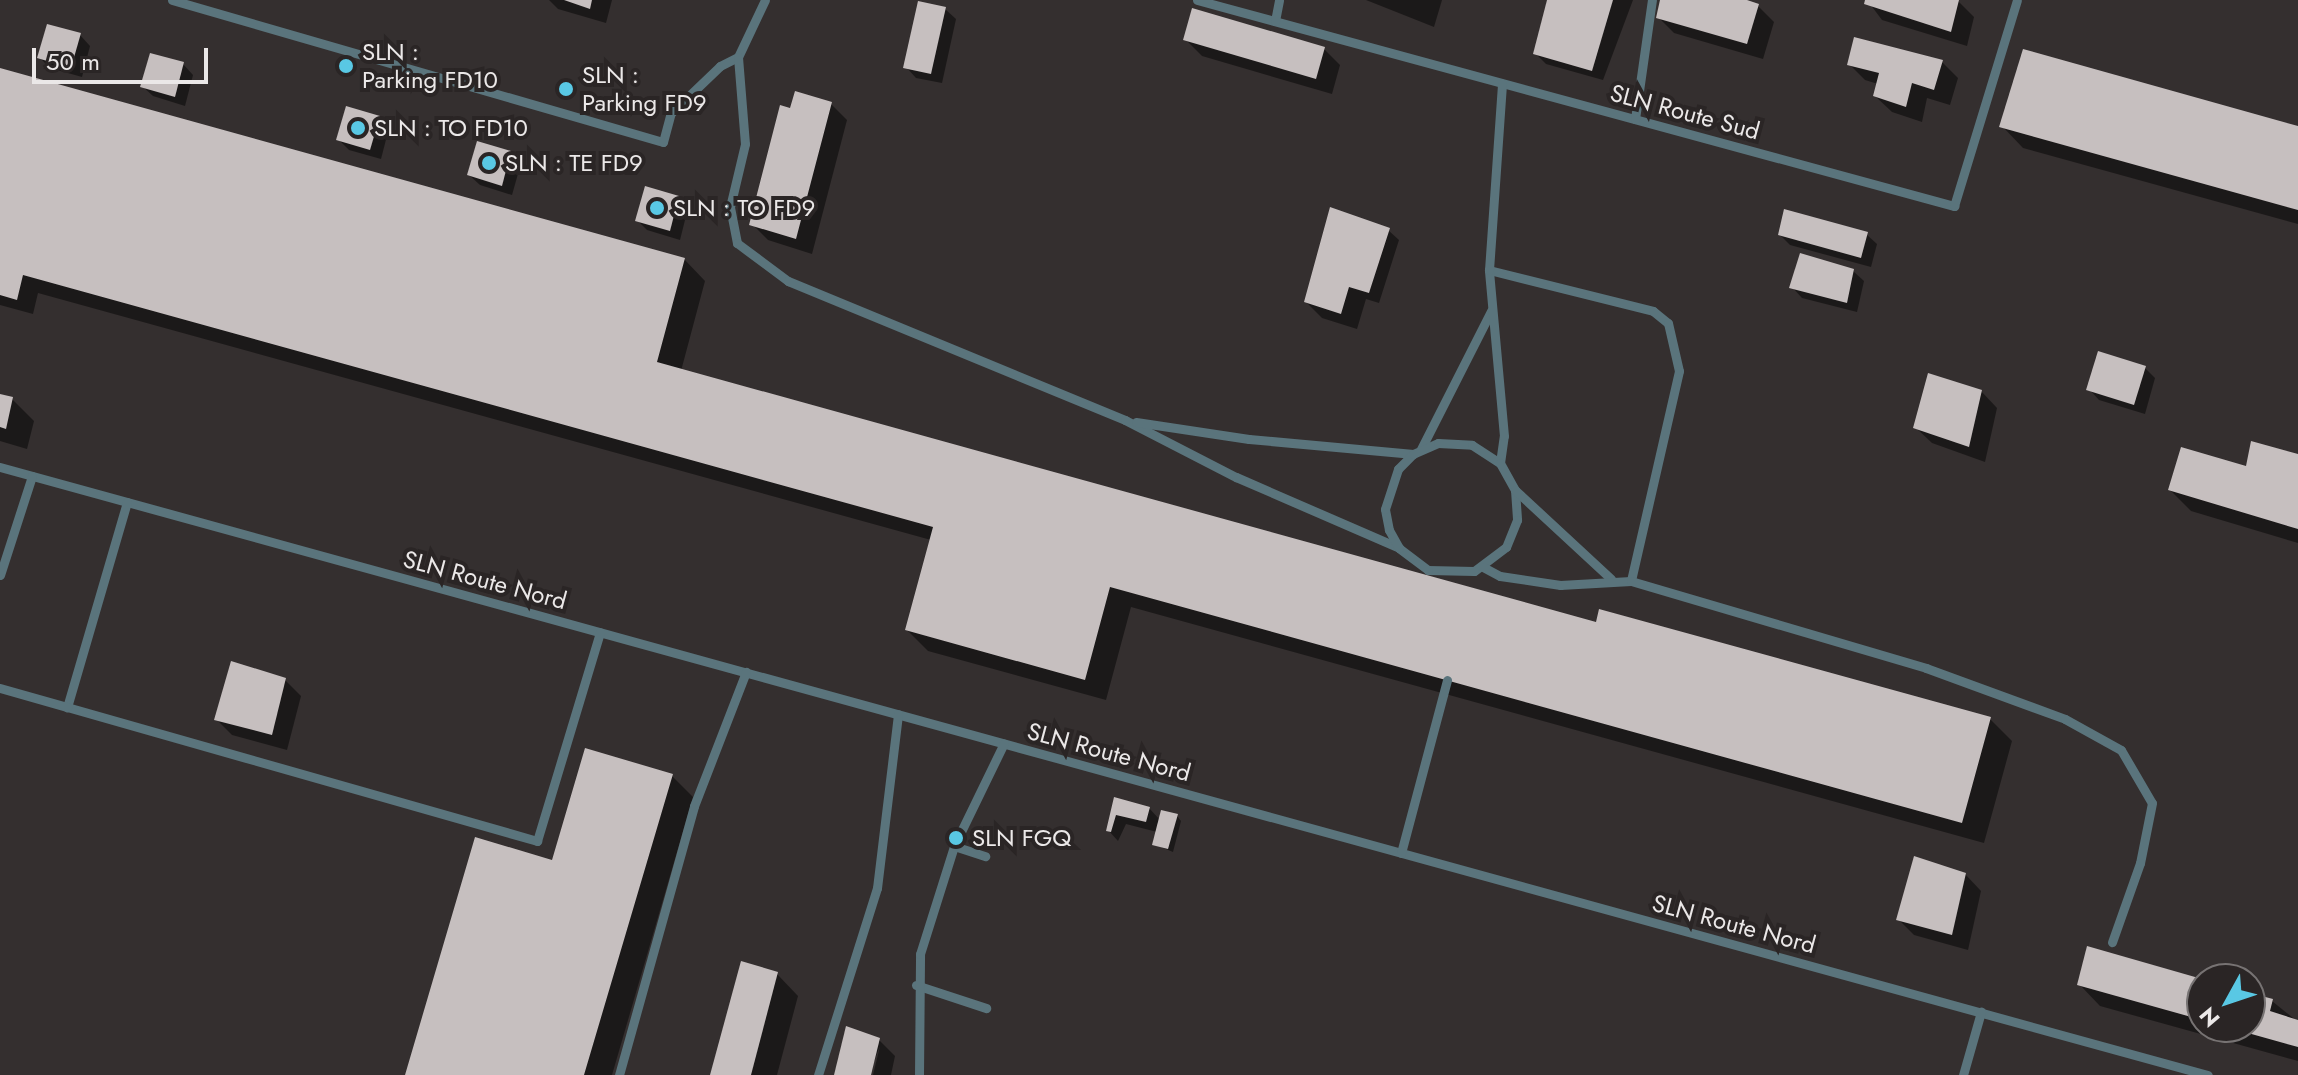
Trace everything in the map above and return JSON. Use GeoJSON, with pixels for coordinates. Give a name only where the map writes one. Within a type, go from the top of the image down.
{"type":"FeatureCollection","features":[{"type":"Feature","properties":{"kind":"lane"},"geometry":{"type":"LineString","coordinates":[[172,0],[663,142],[671,113],[720,66],[738,57]]}},
{"type":"Feature","properties":{"kind":"lane"},"geometry":{"type":"LineString","coordinates":[[765,0],[738,57],[745,144],[730,207],[737,243],[788,281],[1125,420],[1236,477],[1399,548],[1428,570],[1464,574],[1483,567],[1506,547],[1517,520],[1515,490]]}},
{"type":"Feature","properties":{"kind":"lane","name":"SLN Route Sud"},"geometry":{"type":"LineString","coordinates":[[1197,0],[1954,206],[2017,0]]}},
{"type":"Feature","properties":{"kind":"lane"},"geometry":{"type":"LineString","coordinates":[[1275,21],[1279,0]]}},
{"type":"Feature","properties":{"kind":"lane"},"geometry":{"type":"LineString","coordinates":[[1635,119],[1652,0]]}},
{"type":"Feature","properties":{"kind":"lane"},"geometry":{"type":"LineString","coordinates":[[1500,463],[1504,436],[1489,270],[1502,83]]}},
{"type":"Feature","properties":{"kind":"lane"},"geometry":{"type":"LineString","coordinates":[[1489,270],[1653,311],[1668,323],[1679,371],[1631,581]]}},
{"type":"Feature","properties":{"kind":"lane"},"geometry":{"type":"LineString","coordinates":[[1399,548],[1385,509],[1398,469],[1417,451],[1491,311]]}},
{"type":"Feature","properties":{"kind":"lane"},"geometry":{"type":"LineString","coordinates":[[1125,420],[1249,439],[1417,451],[1455,442],[1487,452],[1500,463],[1515,490],[1611,579]]}},
{"type":"Feature","properties":{"kind":"lane","name":"SLN Route Nord"},"geometry":{"type":"LineString","coordinates":[[0,467],[2208,1075]]}},
{"type":"Feature","properties":{"kind":"lane"},"geometry":{"type":"LineString","coordinates":[[0,575],[32,476]]}},
{"type":"Feature","properties":{"kind":"lane"},"geometry":{"type":"LineString","coordinates":[[67,707],[127,502]]}},
{"type":"Feature","properties":{"kind":"lane"},"geometry":{"type":"LineString","coordinates":[[1483,567],[1500,576],[1560,585],[1611,579],[1631,581],[1926,668],[2065,719],[2121,750],[2152,803],[2140,863],[2112,942]]}},
{"type":"Feature","properties":{"kind":"lane"},"geometry":{"type":"LineString","coordinates":[[1464,574],[1468,587]]}},
{"type":"Feature","properties":{"kind":"lane"},"geometry":{"type":"LineString","coordinates":[[0,688],[537,841],[600,632]]}},
{"type":"Feature","properties":{"kind":"lane"},"geometry":{"type":"LineString","coordinates":[[619,1075],[694,806],[746,672]]}},
{"type":"Feature","properties":{"kind":"lane"},"geometry":{"type":"LineString","coordinates":[[1401,853],[1447,680]]}},
{"type":"Feature","properties":{"kind":"lane"},"geometry":{"type":"LineString","coordinates":[[818,1075],[877,888],[898,714]]}},
{"type":"Feature","properties":{"kind":"lane"},"geometry":{"type":"LineString","coordinates":[[919,1075],[916,985],[920,954],[954,846],[1004,743]]}},
{"type":"Feature","properties":{"kind":"lane"},"geometry":{"type":"LineString","coordinates":[[954,846],[985,856]]}},
{"type":"Feature","properties":{"kind":"lane"},"geometry":{"type":"LineString","coordinates":[[916,985],[986,1008]]}},
{"type":"Feature","properties":{"kind":"lane"},"geometry":{"type":"LineString","coordinates":[[1963,1075],[1981,1012]]}},
{"type":"Feature","properties":{"kind":"building"},"geometry":{"type":"Polygon","coordinates":[[[564,0],[592,0],[590,9],[564,0]]]}},
{"type":"Feature","properties":{"kind":"building"},"geometry":{"type":"Polygon","coordinates":[[[1547,0],[1613,0],[1592,71],[1533,54],[1547,0]]]}},
{"type":"Feature","properties":{"kind":"building"},"geometry":{"type":"Polygon","coordinates":[[[1660,0],[1747,0],[1759,4],[1747,44],[1656,18],[1660,0]]]}},
{"type":"Feature","properties":{"kind":"building"},"geometry":{"type":"Polygon","coordinates":[[[1865,0],[1959,0],[1951,32],[1864,4],[1865,0]]]}},
{"type":"Feature","properties":{"kind":"building"},"geometry":{"type":"Polygon","coordinates":[[[918,1],[946,7],[931,74],[903,68],[918,1]]]}},
{"type":"Feature","properties":{"kind":"building"},"geometry":{"type":"Polygon","coordinates":[[[1192,8],[1325,47],[1316,79],[1183,40],[1192,8]]]}},
{"type":"Feature","properties":{"kind":"building"},"geometry":{"type":"Polygon","coordinates":[[[47,24],[81,33],[71,68],[37,58],[47,24]]]}},
{"type":"Feature","properties":{"kind":"building"},"geometry":{"type":"Polygon","coordinates":[[[1854,37],[1943,60],[1934,90],[1912,83],[1906,107],[1873,96],[1879,73],[1847,65],[1854,37]]]}},
{"type":"Feature","properties":{"kind":"building"},"geometry":{"type":"Polygon","coordinates":[[[2023,49],[2298,126],[2298,210],[1999,127],[2023,49]]]}},
{"type":"Feature","properties":{"kind":"building"},"geometry":{"type":"Polygon","coordinates":[[[150,53],[184,62],[175,97],[140,87],[150,53]]]}},
{"type":"Feature","properties":{"kind":"building"},"geometry":{"type":"Polygon","coordinates":[[[0,68],[685,258],[657,362],[1596,622],[1599,609],[1991,717],[1962,823],[1110,587],[1085,680],[905,630],[933,527],[23,275],[17,300],[0,295],[0,68]]]}},
{"type":"Feature","properties":{"kind":"building"},"geometry":{"type":"Polygon","coordinates":[[[795,91],[832,102],[796,239],[749,225],[780,105],[790,108],[795,91]]]}},
{"type":"Feature","properties":{"kind":"building","name":"SLN : TO FD10"},"geometry":{"type":"Polygon","coordinates":[[[346,106],[380,116],[370,150],[336,140],[346,106]]]}},
{"type":"Feature","properties":{"kind":"building","name":"SLN : TE FD9"},"geometry":{"type":"Polygon","coordinates":[[[477,141],[511,151],[502,186],[467,175],[477,141]]]}},
{"type":"Feature","properties":{"kind":"building","name":"SLN : TO FD9"},"geometry":{"type":"Polygon","coordinates":[[[645,186],[679,196],[670,231],[635,221],[645,186]]]}},
{"type":"Feature","properties":{"kind":"building"},"geometry":{"type":"Polygon","coordinates":[[[1330,207],[1390,228],[1369,293],[1349,287],[1341,314],[1304,302],[1330,207]]]}},
{"type":"Feature","properties":{"kind":"building"},"geometry":{"type":"Polygon","coordinates":[[[1784,209],[1868,232],[1861,258],[1778,235],[1784,209]]]}},
{"type":"Feature","properties":{"kind":"building"},"geometry":{"type":"Polygon","coordinates":[[[1800,253],[1854,269],[1847,303],[1789,288],[1800,253]]]}},
{"type":"Feature","properties":{"kind":"building"},"geometry":{"type":"Polygon","coordinates":[[[2098,351],[2146,366],[2134,405],[2086,390],[2098,351]]]}},
{"type":"Feature","properties":{"kind":"building"},"geometry":{"type":"Polygon","coordinates":[[[1928,373],[1982,390],[1969,447],[1913,428],[1928,373]]]}},
{"type":"Feature","properties":{"kind":"building"},"geometry":{"type":"Polygon","coordinates":[[[0,394],[13,397],[6,429],[0,427],[0,394]]]}},
{"type":"Feature","properties":{"kind":"building"},"geometry":{"type":"Polygon","coordinates":[[[2251,441],[2298,454],[2298,529],[2168,490],[2181,447],[2246,466],[2251,441]]]}},
{"type":"Feature","properties":{"kind":"building"},"geometry":{"type":"Polygon","coordinates":[[[231,661],[286,678],[272,735],[214,720],[231,661]]]}},
{"type":"Feature","properties":{"kind":"building"},"geometry":{"type":"Polygon","coordinates":[[[585,748],[673,774],[584,1075],[405,1075],[475,837],[552,860],[585,748]]]}},
{"type":"Feature","properties":{"kind":"building"},"geometry":{"type":"Polygon","coordinates":[[[1114,797],[1150,807],[1146,822],[1116,815],[1111,832],[1106,831],[1114,797]]]}},
{"type":"Feature","properties":{"kind":"building"},"geometry":{"type":"Polygon","coordinates":[[[1161,810],[1178,814],[1168,849],[1152,845],[1161,810]]]}},
{"type":"Feature","properties":{"kind":"building"},"geometry":{"type":"Polygon","coordinates":[[[1914,856],[1966,873],[1952,935],[1896,920],[1914,856]]]}},
{"type":"Feature","properties":{"kind":"building"},"geometry":{"type":"Polygon","coordinates":[[[2087,946],[2186,974],[2186,1016],[2077,985],[2087,946]]]}},
{"type":"Feature","properties":{"kind":"building"},"geometry":{"type":"Polygon","coordinates":[[[741,961],[778,972],[751,1075],[710,1075],[741,961]]]}},
{"type":"Feature","properties":{"kind":"building"},"geometry":{"type":"Polygon","coordinates":[[[2266,997],[2273,999],[2270,1011],[2298,1020],[2298,1047],[2266,1038],[2266,997]]]}},
{"type":"Feature","properties":{"kind":"building"},"geometry":{"type":"Polygon","coordinates":[[[846,1026],[880,1038],[871,1075],[834,1075],[846,1026]]]}},
{"type":"Feature","properties":{"kind":"place","name":"SLN : Parking FD10"},"geometry":{"type":"Point","coordinates":[346,66]}},
{"type":"Feature","properties":{"kind":"place","name":"SLN : Parking FD9"},"geometry":{"type":"Point","coordinates":[566,89]}},
{"type":"Feature","properties":{"kind":"place","name":"SLN : TO FD10"},"geometry":{"type":"Point","coordinates":[358,128]}},
{"type":"Feature","properties":{"kind":"place","name":"SLN : TE FD9"},"geometry":{"type":"Point","coordinates":[489,163]}},
{"type":"Feature","properties":{"kind":"place","name":"SLN : TO FD9"},"geometry":{"type":"Point","coordinates":[657,208]}},
{"type":"Feature","properties":{"kind":"place","name":"SLN FGQ"},"geometry":{"type":"Point","coordinates":[956,838]}}]}
